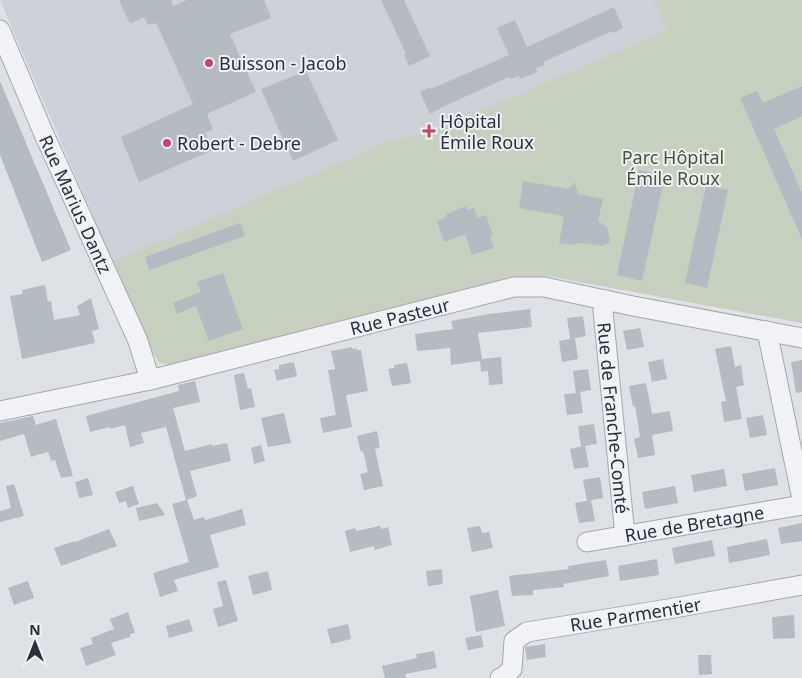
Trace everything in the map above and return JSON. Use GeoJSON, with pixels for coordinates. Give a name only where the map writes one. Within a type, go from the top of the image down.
{"type":"FeatureCollection","features":[{"type":"Feature","properties":{"kind":"street","name":"Rue Marius Dantz"},"geometry":{"type":"LineString","coordinates":[[0,30],[43,132],[138,341],[150,380]]}},
{"type":"Feature","properties":{"kind":"street","name":"Rue Pasteur"},"geometry":{"type":"LineString","coordinates":[[0,411],[150,380],[514,287],[544,287],[802,338]]}},
{"type":"Feature","properties":{"kind":"street","name":"Rue de Franche-Comté"},"geometry":{"type":"LineString","coordinates":[[606,300],[603,311],[625,536]]}},
{"type":"Feature","properties":{"kind":"street"},"geometry":{"type":"LineString","coordinates":[[767,331],[802,499]]}},
{"type":"Feature","properties":{"kind":"street","name":"Rue de Bretagne"},"geometry":{"type":"LineString","coordinates":[[587,542],[802,505]]}},
{"type":"Feature","properties":{"kind":"street","name":"Rue Parmentier"},"geometry":{"type":"LineString","coordinates":[[500,678],[503,678],[512,669],[514,642],[527,632],[802,585]]}},
{"type":"Feature","properties":{"kind":"shaded area","name":"Hôpital Émile Roux"},"geometry":{"type":"Polygon","coordinates":[[[0,0],[802,0],[802,323],[548,276],[520,280],[160,363],[150,349],[0,0]]]}},
{"type":"Feature","properties":{"kind":"green space","name":"Parc Hôpital Émile Roux"},"geometry":{"type":"Polygon","coordinates":[[[653,0],[802,0],[802,323],[548,276],[520,280],[175,366],[160,363],[150,349],[112,262],[389,141],[435,131],[667,30],[653,0]]]}},
{"type":"Feature","properties":{"kind":"building","name":"Buisson - Jacob"},"geometry":{"type":"Polygon","coordinates":[[[119,0],[171,0],[173,6],[187,0],[264,0],[271,18],[230,34],[256,92],[207,114],[213,130],[205,133],[213,150],[139,182],[121,137],[193,104],[156,23],[148,25],[144,17],[130,24],[119,0]]]}},
{"type":"Feature","properties":{"kind":"building"},"geometry":{"type":"Polygon","coordinates":[[[381,0],[404,0],[430,56],[409,66],[404,55],[406,54],[381,0]]]}},
{"type":"Feature","properties":{"kind":"building"},"geometry":{"type":"Polygon","coordinates":[[[614,7],[623,28],[613,33],[612,31],[543,62],[544,65],[536,68],[537,72],[520,79],[519,76],[510,79],[509,77],[430,114],[420,92],[509,55],[497,28],[515,20],[527,47],[614,7]]]}},
{"type":"Feature","properties":{"kind":"building"},"geometry":{"type":"Polygon","coordinates":[[[306,71],[338,140],[293,161],[261,89],[306,71]]]}},
{"type":"Feature","properties":{"kind":"building"},"geometry":{"type":"Polygon","coordinates":[[[0,81],[71,250],[42,262],[0,155],[0,81]]]}},
{"type":"Feature","properties":{"kind":"building"},"geometry":{"type":"Polygon","coordinates":[[[802,86],[802,116],[774,129],[802,193],[802,239],[740,98],[757,91],[763,103],[802,86]]]}},
{"type":"Feature","properties":{"kind":"building"},"geometry":{"type":"Polygon","coordinates":[[[639,170],[665,176],[642,281],[617,275],[639,170]]]}},
{"type":"Feature","properties":{"kind":"building"},"geometry":{"type":"Polygon","coordinates":[[[523,181],[568,189],[575,182],[578,194],[603,199],[598,221],[607,227],[610,242],[603,246],[583,243],[573,245],[559,243],[564,216],[519,208],[523,181]]]}},
{"type":"Feature","properties":{"kind":"building"},"geometry":{"type":"Polygon","coordinates":[[[706,186],[728,190],[707,288],[685,283],[706,186]]]}},
{"type":"Feature","properties":{"kind":"building"},"geometry":{"type":"Polygon","coordinates":[[[466,206],[467,210],[474,208],[477,218],[486,215],[493,236],[490,237],[494,248],[472,255],[465,234],[444,242],[437,221],[447,217],[446,214],[466,206]]]}},
{"type":"Feature","properties":{"kind":"building"},"geometry":{"type":"Polygon","coordinates":[[[240,223],[245,236],[149,270],[145,257],[240,223]]]}},
{"type":"Feature","properties":{"kind":"building"},"geometry":{"type":"Polygon","coordinates":[[[223,273],[243,329],[209,341],[196,306],[177,314],[173,303],[201,292],[197,282],[223,273]]]}},
{"type":"Feature","properties":{"kind":"building"},"geometry":{"type":"Polygon","coordinates":[[[45,285],[48,302],[51,301],[54,320],[80,315],[77,306],[91,298],[99,329],[92,331],[95,343],[22,359],[10,296],[23,294],[22,290],[45,285]]]}},
{"type":"Feature","properties":{"kind":"building"},"geometry":{"type":"Polygon","coordinates":[[[530,309],[532,327],[478,333],[482,359],[501,357],[503,384],[489,385],[488,371],[481,372],[480,361],[451,365],[450,348],[417,351],[415,334],[453,329],[451,321],[530,309]]]}},
{"type":"Feature","properties":{"kind":"building"},"geometry":{"type":"Polygon","coordinates":[[[583,316],[586,336],[575,338],[578,359],[562,362],[559,341],[570,339],[567,318],[583,316]]]}},
{"type":"Feature","properties":{"kind":"building"},"geometry":{"type":"Polygon","coordinates":[[[640,328],[644,347],[627,350],[623,331],[640,328]]]}},
{"type":"Feature","properties":{"kind":"building"},"geometry":{"type":"Polygon","coordinates":[[[731,346],[735,367],[741,365],[744,385],[736,387],[742,419],[724,422],[721,402],[726,401],[715,349],[731,346]]]}},
{"type":"Feature","properties":{"kind":"building"},"geometry":{"type":"Polygon","coordinates":[[[352,347],[352,349],[361,350],[368,391],[346,395],[352,427],[323,433],[320,418],[336,415],[328,370],[335,369],[331,351],[352,347]]]}},
{"type":"Feature","properties":{"kind":"building"},"geometry":{"type":"Polygon","coordinates":[[[663,359],[667,379],[652,382],[648,362],[663,359]]]}},
{"type":"Feature","properties":{"kind":"building"},"geometry":{"type":"Polygon","coordinates":[[[802,360],[802,392],[796,393],[791,362],[802,360]]]}},
{"type":"Feature","properties":{"kind":"building"},"geometry":{"type":"Polygon","coordinates":[[[294,362],[297,376],[277,381],[274,370],[279,369],[279,365],[294,362]]]}},
{"type":"Feature","properties":{"kind":"building"},"geometry":{"type":"Polygon","coordinates":[[[407,363],[411,383],[392,386],[388,369],[394,368],[394,365],[407,363]]]}},
{"type":"Feature","properties":{"kind":"building"},"geometry":{"type":"Polygon","coordinates":[[[588,369],[591,390],[580,392],[583,413],[567,415],[564,394],[576,393],[573,371],[588,369]]]}},
{"type":"Feature","properties":{"kind":"building"},"geometry":{"type":"Polygon","coordinates":[[[244,373],[248,389],[251,388],[255,407],[240,410],[234,375],[244,373]]]}},
{"type":"Feature","properties":{"kind":"building"},"geometry":{"type":"Polygon","coordinates":[[[195,381],[200,402],[173,408],[185,451],[212,444],[212,446],[227,443],[231,461],[190,471],[197,496],[187,500],[194,520],[204,517],[205,520],[242,509],[246,525],[210,535],[219,567],[174,580],[178,591],[160,597],[153,573],[189,562],[172,504],[186,500],[166,427],[141,433],[144,443],[130,447],[125,425],[90,432],[86,416],[179,391],[178,385],[195,381]]]}},
{"type":"Feature","properties":{"kind":"building"},"geometry":{"type":"Polygon","coordinates":[[[646,383],[652,414],[670,411],[673,431],[652,435],[655,455],[638,458],[634,439],[640,437],[635,406],[633,407],[629,386],[646,383]]]}},
{"type":"Feature","properties":{"kind":"building"},"geometry":{"type":"Polygon","coordinates":[[[284,413],[291,443],[268,447],[261,418],[284,413]]]}},
{"type":"Feature","properties":{"kind":"building"},"geometry":{"type":"Polygon","coordinates":[[[763,415],[767,435],[750,438],[746,418],[763,415]]]}},
{"type":"Feature","properties":{"kind":"building"},"geometry":{"type":"Polygon","coordinates":[[[33,416],[36,425],[56,419],[73,476],[61,478],[55,460],[51,461],[48,452],[31,457],[24,434],[0,441],[0,423],[33,416]]]}},
{"type":"Feature","properties":{"kind":"building"},"geometry":{"type":"Polygon","coordinates":[[[594,424],[597,444],[585,446],[589,467],[574,469],[570,449],[581,446],[578,426],[594,424]]]}},
{"type":"Feature","properties":{"kind":"building"},"geometry":{"type":"Polygon","coordinates":[[[377,431],[380,447],[375,449],[383,486],[364,490],[360,474],[368,472],[357,436],[377,431]]]}},
{"type":"Feature","properties":{"kind":"building"},"geometry":{"type":"Polygon","coordinates":[[[261,445],[265,461],[254,464],[251,448],[261,445]]]}},
{"type":"Feature","properties":{"kind":"building"},"geometry":{"type":"Polygon","coordinates":[[[775,468],[778,485],[745,491],[742,474],[775,468]]]}},
{"type":"Feature","properties":{"kind":"building"},"geometry":{"type":"Polygon","coordinates":[[[724,469],[727,486],[694,492],[691,475],[724,469]]]}},
{"type":"Feature","properties":{"kind":"building"},"geometry":{"type":"Polygon","coordinates":[[[600,477],[603,498],[587,501],[583,480],[600,477]]]}},
{"type":"Feature","properties":{"kind":"building"},"geometry":{"type":"Polygon","coordinates":[[[88,478],[93,495],[79,498],[75,482],[88,478]]]}},
{"type":"Feature","properties":{"kind":"building"},"geometry":{"type":"Polygon","coordinates":[[[14,484],[24,516],[0,522],[0,511],[11,508],[6,486],[14,484]]]}},
{"type":"Feature","properties":{"kind":"building"},"geometry":{"type":"Polygon","coordinates":[[[133,486],[139,504],[128,508],[126,501],[119,503],[115,492],[133,486]]]}},
{"type":"Feature","properties":{"kind":"building"},"geometry":{"type":"Polygon","coordinates":[[[675,486],[678,503],[645,509],[642,492],[675,486]]]}},
{"type":"Feature","properties":{"kind":"building"},"geometry":{"type":"Polygon","coordinates":[[[591,500],[595,521],[579,523],[575,503],[591,500]]]}},
{"type":"Feature","properties":{"kind":"building"},"geometry":{"type":"Polygon","coordinates":[[[157,503],[165,515],[139,521],[136,508],[157,503]]]}},
{"type":"Feature","properties":{"kind":"building"},"geometry":{"type":"Polygon","coordinates":[[[802,523],[802,541],[781,544],[778,528],[802,523]]]}},
{"type":"Feature","properties":{"kind":"building"},"geometry":{"type":"Polygon","coordinates":[[[380,526],[381,529],[388,527],[392,545],[375,550],[374,546],[350,552],[345,531],[355,528],[356,531],[380,526]]]}},
{"type":"Feature","properties":{"kind":"building"},"geometry":{"type":"Polygon","coordinates":[[[480,526],[482,533],[489,532],[493,548],[472,552],[467,528],[480,526]]]}},
{"type":"Feature","properties":{"kind":"building"},"geometry":{"type":"Polygon","coordinates":[[[109,529],[117,546],[61,566],[54,548],[109,529]]]}},
{"type":"Feature","properties":{"kind":"building"},"geometry":{"type":"Polygon","coordinates":[[[767,539],[770,555],[729,563],[727,547],[767,539]]]}},
{"type":"Feature","properties":{"kind":"building"},"geometry":{"type":"Polygon","coordinates":[[[712,540],[715,556],[675,564],[672,548],[712,540]]]}},
{"type":"Feature","properties":{"kind":"building"},"geometry":{"type":"Polygon","coordinates":[[[657,559],[659,575],[620,581],[618,566],[657,559]]]}},
{"type":"Feature","properties":{"kind":"building"},"geometry":{"type":"Polygon","coordinates":[[[606,560],[609,576],[563,584],[564,587],[533,590],[533,595],[512,596],[509,576],[569,569],[568,566],[606,560]]]}},
{"type":"Feature","properties":{"kind":"building"},"geometry":{"type":"Polygon","coordinates":[[[442,569],[443,584],[428,586],[426,571],[442,569]]]}},
{"type":"Feature","properties":{"kind":"building"},"geometry":{"type":"Polygon","coordinates":[[[268,571],[272,590],[253,595],[248,576],[268,571]]]}},
{"type":"Feature","properties":{"kind":"building"},"geometry":{"type":"Polygon","coordinates":[[[226,580],[238,621],[218,627],[213,609],[223,606],[217,582],[226,580]]]}},
{"type":"Feature","properties":{"kind":"building"},"geometry":{"type":"Polygon","coordinates":[[[28,581],[34,598],[14,605],[8,588],[28,581]]]}},
{"type":"Feature","properties":{"kind":"building"},"geometry":{"type":"Polygon","coordinates":[[[498,590],[505,626],[476,632],[470,596],[498,590]]]}},
{"type":"Feature","properties":{"kind":"building"},"geometry":{"type":"Polygon","coordinates":[[[128,612],[135,633],[130,634],[130,637],[111,643],[116,655],[86,666],[80,648],[93,644],[91,638],[114,629],[110,619],[128,612]]]}},
{"type":"Feature","properties":{"kind":"building"},"geometry":{"type":"Polygon","coordinates":[[[794,615],[795,638],[773,639],[772,617],[794,615]]]}},
{"type":"Feature","properties":{"kind":"building"},"geometry":{"type":"Polygon","coordinates":[[[189,619],[193,631],[169,638],[166,626],[189,619]]]}},
{"type":"Feature","properties":{"kind":"building"},"geometry":{"type":"Polygon","coordinates":[[[348,624],[351,639],[331,644],[327,629],[348,624]]]}},
{"type":"Feature","properties":{"kind":"building"},"geometry":{"type":"Polygon","coordinates":[[[481,635],[484,647],[468,650],[465,638],[481,635]]]}},
{"type":"Feature","properties":{"kind":"building"},"geometry":{"type":"Polygon","coordinates":[[[545,644],[546,657],[527,660],[525,647],[545,644]]]}},
{"type":"Feature","properties":{"kind":"building"},"geometry":{"type":"Polygon","coordinates":[[[434,651],[437,668],[405,674],[406,678],[385,678],[382,666],[417,658],[416,654],[434,651]]]}},
{"type":"Feature","properties":{"kind":"building"},"geometry":{"type":"Polygon","coordinates":[[[698,655],[711,655],[712,674],[699,675],[698,655]]]}},
{"type":"Feature","properties":{"kind":"place","name":"Buisson - Jacob"},"geometry":{"type":"Point","coordinates":[209,63]}},
{"type":"Feature","properties":{"kind":"place","name":"Hôpital Émile Roux"},"geometry":{"type":"Point","coordinates":[429,131]}},
{"type":"Feature","properties":{"kind":"place","name":"Robert - Debre"},"geometry":{"type":"Point","coordinates":[167,143]}}]}
